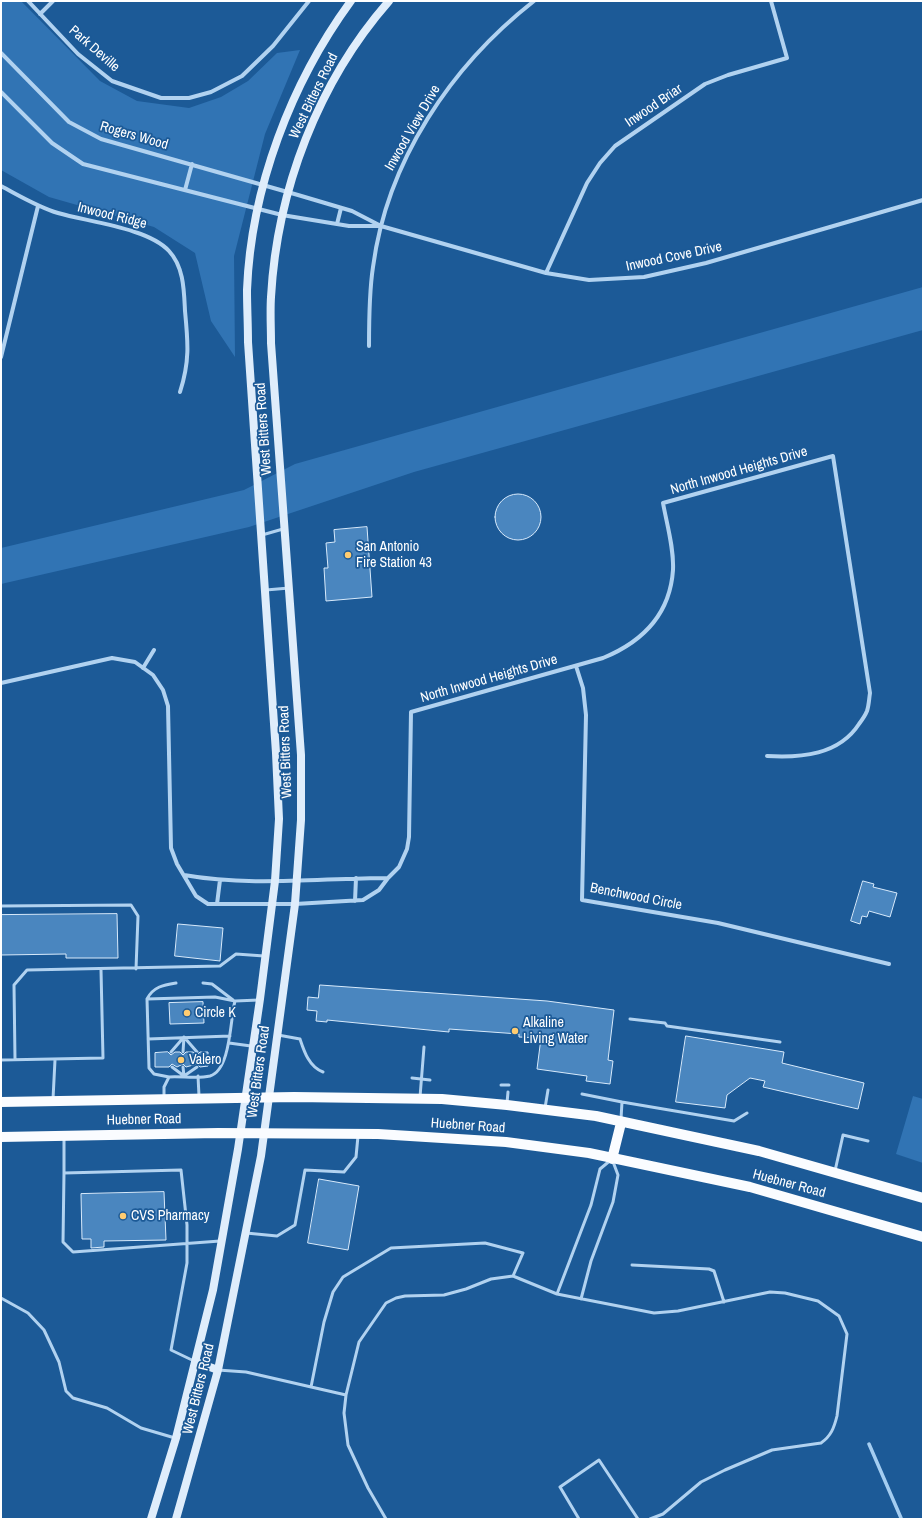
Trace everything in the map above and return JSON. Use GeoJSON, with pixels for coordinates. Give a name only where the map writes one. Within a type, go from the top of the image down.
{"type":"FeatureCollection","features":[{"type":"Feature","properties":{"kind":"main road","name":"West Bitters Road"},"geometry":{"type":"LineString","coordinates":[[151,1519],[176,1438],[213,1290],[254,1047],[275,881],[278,812],[266,590],[251,395],[247,290],[252,238],[264,185],[284,120],[306,72],[333,26],[351,1]]}},
{"type":"Feature","properties":{"kind":"main road","name":"West Bitters Road"},"geometry":{"type":"LineString","coordinates":[[176,1519],[218,1370],[246,1233],[264,1134],[297,880],[301,820],[301,755],[271,335],[271,297],[277,241],[291,177],[309,131],[327,93],[350,51],[389,1]]}},
{"type":"Feature","properties":{"kind":"main road","name":"Huebner Road"},"geometry":{"type":"LineString","coordinates":[[1,1102],[269,1097],[420,1098],[507,1105],[596,1116],[621,1123],[759,1151],[923,1198]]}},
{"type":"Feature","properties":{"kind":"main road"},"geometry":{"type":"LineString","coordinates":[[612,1159],[621,1123]]}},
{"type":"Feature","properties":{"kind":"main road","name":"Huebner Road"},"geometry":{"type":"LineString","coordinates":[[1,1137],[359,1134],[506,1142],[589,1153],[750,1187],[923,1237]]}},
{"type":"Feature","properties":{"kind":"main road"},"geometry":{"type":"LineString","coordinates":[[196,1362],[218,1370]]}},
{"type":"Feature","properties":{"kind":"street","name":"Park Deville"},"geometry":{"type":"LineString","coordinates":[[28,1],[78,54],[112,81],[131,89],[161,98],[189,98],[211,92],[242,76],[273,46],[309,1]]}},
{"type":"Feature","properties":{"kind":"street"},"geometry":{"type":"LineString","coordinates":[[40,14],[53,1]]}},
{"type":"Feature","properties":{"kind":"street","name":"Inwood View Drive"},"geometry":{"type":"LineString","coordinates":[[369,346],[369,308],[373,267],[381,226],[397,177],[432,112],[456,77],[483,46],[534,1]]}},
{"type":"Feature","properties":{"kind":"street","name":"Inwood Briar"},"geometry":{"type":"LineString","coordinates":[[546,274],[587,182],[600,163],[616,146],[706,84],[728,75],[787,58],[771,1]]}},
{"type":"Feature","properties":{"kind":"street","name":"Rogers Wood"},"geometry":{"type":"LineString","coordinates":[[1,53],[69,122],[90,135],[288,191]]}},
{"type":"Feature","properties":{"kind":"street"},"geometry":{"type":"LineString","coordinates":[[1,92],[52,143],[83,164],[259,210]]}},
{"type":"Feature","properties":{"kind":"street"},"geometry":{"type":"LineString","coordinates":[[185,190],[192,164]]}},
{"type":"Feature","properties":{"kind":"street","name":"Inwood Ridge"},"geometry":{"type":"LineString","coordinates":[[1,186],[38,206],[151,237],[170,251],[179,266],[183,283],[188,348],[186,374],[180,392]]}},
{"type":"Feature","properties":{"kind":"street","name":"Inwood Cove Drive"},"geometry":{"type":"LineString","coordinates":[[288,191],[352,211],[381,226],[546,274],[589,280],[621,280],[644,277],[706,263],[923,200]]}},
{"type":"Feature","properties":{"kind":"street"},"geometry":{"type":"LineString","coordinates":[[1,357],[38,206]]}},
{"type":"Feature","properties":{"kind":"street"},"geometry":{"type":"LineString","coordinates":[[337,224],[341,208]]}},
{"type":"Feature","properties":{"kind":"street","name":"Inwood Cove Drive"},"geometry":{"type":"LineString","coordinates":[[259,210],[337,224],[381,226]]}},
{"type":"Feature","properties":{"kind":"street","name":"North Inwood Heights Drive"},"geometry":{"type":"LineString","coordinates":[[144,668],[153,675],[163,690],[168,706],[171,848],[177,864],[196,896],[208,904],[272,905],[364,900],[379,890],[399,867],[407,849],[410,837],[412,712],[576,666],[620,651],[637,640],[651,626],[662,609],[670,590],[673,570],[672,549],[663,503],[833,456],[870,693],[867,713],[852,735],[836,746],[813,754],[792,757],[767,756]]}},
{"type":"Feature","properties":{"kind":"street"},"geometry":{"type":"LineString","coordinates":[[1,683],[112,658],[134,662],[144,668],[154,650]]}},
{"type":"Feature","properties":{"kind":"street","name":"Benchwood Circle"},"geometry":{"type":"LineString","coordinates":[[576,666],[584,688],[586,715],[582,900],[718,923],[889,964]]}},
{"type":"Feature","properties":{"kind":"street"},"geometry":{"type":"LineString","coordinates":[[184,875],[220,880],[275,881],[388,878]]}},
{"type":"Feature","properties":{"kind":"street"},"geometry":{"type":"LineString","coordinates":[[355,901],[356,878]]}},
{"type":"Feature","properties":{"kind":"street"},"geometry":{"type":"LineString","coordinates":[[217,904],[220,880]]}},
{"type":"Feature","properties":{"kind":"lane"},"geometry":{"type":"LineString","coordinates":[[262,535],[284,528]]}},
{"type":"Feature","properties":{"kind":"lane"},"geometry":{"type":"LineString","coordinates":[[266,590],[289,588]]}},
{"type":"Feature","properties":{"kind":"lane"},"geometry":{"type":"LineString","coordinates":[[1,906],[132,905],[138,916],[136,969]]}},
{"type":"Feature","properties":{"kind":"lane"},"geometry":{"type":"LineString","coordinates":[[15,1059],[14,985],[27,970],[101,970],[220,966],[236,954],[266,956]]}},
{"type":"Feature","properties":{"kind":"lane"},"geometry":{"type":"LineString","coordinates":[[1,1060],[103,1058],[101,970]]}},
{"type":"Feature","properties":{"kind":"lane"},"geometry":{"type":"LineString","coordinates":[[176,983],[159,987],[150,994],[148,999],[150,1071],[154,1074],[169,1077],[211,1076],[221,1068],[229,1043],[235,1002]]}},
{"type":"Feature","properties":{"kind":"lane"},"geometry":{"type":"LineString","coordinates":[[203,983],[212,984],[235,1002]]}},
{"type":"Feature","properties":{"kind":"lane"},"geometry":{"type":"LineString","coordinates":[[148,999],[215,997],[235,1002],[260,1000]]}},
{"type":"Feature","properties":{"kind":"lane"},"geometry":{"type":"LineString","coordinates":[[630,1019],[664,1023],[667,1026],[780,1042]]}},
{"type":"Feature","properties":{"kind":"lane"},"geometry":{"type":"LineString","coordinates":[[278,1035],[300,1038],[308,1058],[316,1068],[322,1072]]}},
{"type":"Feature","properties":{"kind":"lane"},"geometry":{"type":"LineString","coordinates":[[148,1039],[230,1036]]}},
{"type":"Feature","properties":{"kind":"lane"},"geometry":{"type":"LineString","coordinates":[[183,1052],[184,1037]]}},
{"type":"Feature","properties":{"kind":"lane"},"geometry":{"type":"LineString","coordinates":[[171,1052],[184,1037]]}},
{"type":"Feature","properties":{"kind":"lane"},"geometry":{"type":"LineString","coordinates":[[184,1037],[197,1052]]}},
{"type":"Feature","properties":{"kind":"lane"},"geometry":{"type":"LineString","coordinates":[[229,1043],[254,1047]]}},
{"type":"Feature","properties":{"kind":"lane"},"geometry":{"type":"LineString","coordinates":[[420,1098],[424,1047]]}},
{"type":"Feature","properties":{"kind":"lane"},"geometry":{"type":"LineString","coordinates":[[53,1101],[55,1060]]}},
{"type":"Feature","properties":{"kind":"lane"},"geometry":{"type":"LineString","coordinates":[[172,1067],[184,1076]]}},
{"type":"Feature","properties":{"kind":"lane"},"geometry":{"type":"LineString","coordinates":[[184,1076],[197,1067]]}},
{"type":"Feature","properties":{"kind":"lane"},"geometry":{"type":"LineString","coordinates":[[183,1068],[184,1076]]}},
{"type":"Feature","properties":{"kind":"lane"},"geometry":{"type":"LineString","coordinates":[[198,1076],[199,1098]]}},
{"type":"Feature","properties":{"kind":"lane"},"geometry":{"type":"LineString","coordinates":[[164,1099],[164,1087],[169,1077]]}},
{"type":"Feature","properties":{"kind":"lane"},"geometry":{"type":"LineString","coordinates":[[412,1078],[430,1080]]}},
{"type":"Feature","properties":{"kind":"lane"},"geometry":{"type":"LineString","coordinates":[[501,1085],[509,1085]]}},
{"type":"Feature","properties":{"kind":"lane"},"geometry":{"type":"LineString","coordinates":[[544,1110],[548,1090]]}},
{"type":"Feature","properties":{"kind":"lane"},"geometry":{"type":"LineString","coordinates":[[507,1105],[508,1092]]}},
{"type":"Feature","properties":{"kind":"lane"},"geometry":{"type":"LineString","coordinates":[[582,1094],[734,1121],[747,1113]]}},
{"type":"Feature","properties":{"kind":"lane"},"geometry":{"type":"LineString","coordinates":[[621,1123],[622,1102]]}},
{"type":"Feature","properties":{"kind":"lane"},"geometry":{"type":"LineString","coordinates":[[246,1233],[277,1236],[295,1225],[305,1170],[344,1172],[356,1157],[359,1134]]}},
{"type":"Feature","properties":{"kind":"lane"},"geometry":{"type":"LineString","coordinates":[[834,1173],[843,1135],[868,1141]]}},
{"type":"Feature","properties":{"kind":"lane"},"geometry":{"type":"LineString","coordinates":[[64,1136],[63,1242],[74,1252],[187,1242],[222,1241]]}},
{"type":"Feature","properties":{"kind":"lane"},"geometry":{"type":"LineString","coordinates":[[557,1294],[591,1205],[600,1169],[612,1159],[618,1175],[613,1202],[591,1262],[581,1299]]}},
{"type":"Feature","properties":{"kind":"lane"},"geometry":{"type":"LineString","coordinates":[[64,1173],[181,1170],[187,1225],[188,1263],[171,1350],[196,1362]]}},
{"type":"Feature","properties":{"kind":"lane"},"geometry":{"type":"LineString","coordinates":[[311,1387],[324,1322],[333,1292],[343,1277],[391,1248],[485,1243],[523,1253],[513,1276]]}},
{"type":"Feature","properties":{"kind":"lane"},"geometry":{"type":"LineString","coordinates":[[632,1265],[709,1269],[714,1271],[724,1302]]}},
{"type":"Feature","properties":{"kind":"lane"},"geometry":{"type":"LineString","coordinates":[[386,1519],[368,1488],[348,1445],[344,1419],[346,1395],[359,1342],[386,1303],[396,1298],[405,1296],[444,1295],[466,1289],[491,1279],[513,1276],[557,1294],[654,1313],[678,1312],[770,1292],[785,1293],[818,1301],[839,1316],[847,1334],[837,1416],[834,1428],[828,1438],[821,1443],[772,1450],[725,1470],[701,1482],[663,1514],[650,1519]]}},
{"type":"Feature","properties":{"kind":"lane"},"geometry":{"type":"LineString","coordinates":[[1,1298],[28,1313],[44,1330],[59,1362],[66,1391],[73,1398],[107,1408],[140,1428],[176,1438]]}},
{"type":"Feature","properties":{"kind":"lane"},"geometry":{"type":"LineString","coordinates":[[218,1370],[246,1372],[346,1395]]}},
{"type":"Feature","properties":{"kind":"lane"},"geometry":{"type":"LineString","coordinates":[[579,1519],[560,1488],[599,1460],[638,1519]]}},
{"type":"Feature","properties":{"kind":"shaded area"},"geometry":{"type":"Polygon","coordinates":[[[1,1],[21,1],[100,81],[137,101],[189,108],[221,97],[248,81],[277,53],[300,50],[265,134],[234,256],[235,357],[211,321],[195,253],[154,227],[49,197],[1,170],[1,1]]]}},
{"type":"Feature","properties":{"kind":"shaded area"},"geometry":{"type":"Polygon","coordinates":[[[923,287],[923,330],[414,472],[249,527],[1,584],[1,548],[244,490],[295,464],[923,287]]]}},
{"type":"Feature","properties":{"kind":"shaded area"},"geometry":{"type":"Polygon","coordinates":[[[913,1096],[923,1099],[923,1163],[896,1154],[913,1096]]]}},
{"type":"Feature","properties":{"kind":"building"},"geometry":{"type":"Polygon","coordinates":[[[518,494],[531,498],[537,504],[541,517],[537,530],[531,536],[518,540],[505,536],[499,530],[495,517],[499,504],[505,498],[518,494]]]}},
{"type":"Feature","properties":{"kind":"building","name":"San Antonio Fire Station 43"},"geometry":{"type":"Polygon","coordinates":[[[367,527],[372,597],[326,601],[324,568],[328,568],[326,543],[335,542],[334,530],[367,527]]]}},
{"type":"Feature","properties":{"kind":"building"},"geometry":{"type":"Polygon","coordinates":[[[863,881],[874,884],[873,887],[897,893],[890,917],[869,911],[867,917],[862,916],[860,924],[851,921],[863,881]]]}},
{"type":"Feature","properties":{"kind":"building"},"geometry":{"type":"Polygon","coordinates":[[[117,914],[118,958],[66,958],[66,954],[1,955],[1,915],[117,914]]]}},
{"type":"Feature","properties":{"kind":"building"},"geometry":{"type":"Polygon","coordinates":[[[178,924],[223,928],[220,961],[175,956],[178,924]]]}},
{"type":"Feature","properties":{"kind":"building"},"geometry":{"type":"Polygon","coordinates":[[[320,985],[547,1001],[614,1010],[608,1060],[613,1061],[610,1084],[586,1081],[587,1076],[537,1069],[541,1038],[519,1037],[519,1034],[449,1029],[449,1032],[327,1020],[327,1022],[316,1021],[317,1011],[307,1010],[308,997],[318,998],[320,985]]]}},
{"type":"Feature","properties":{"kind":"building","name":"Circle K"},"geometry":{"type":"Polygon","coordinates":[[[203,1002],[204,1023],[170,1024],[169,1003],[203,1002]]]}},
{"type":"Feature","properties":{"kind":"building"},"geometry":{"type":"Polygon","coordinates":[[[686,1036],[784,1052],[782,1063],[864,1083],[858,1109],[763,1087],[765,1081],[750,1078],[727,1095],[725,1108],[676,1102],[686,1036]]]}},
{"type":"Feature","properties":{"kind":"building","name":"Valero"},"geometry":{"type":"Polygon","coordinates":[[[168,1052],[171,1055],[175,1052],[180,1052],[183,1055],[186,1052],[193,1052],[197,1055],[200,1052],[208,1052],[208,1066],[200,1067],[197,1064],[186,1067],[183,1064],[177,1067],[172,1064],[169,1067],[155,1067],[155,1053],[168,1052]]]}},
{"type":"Feature","properties":{"kind":"building"},"geometry":{"type":"Polygon","coordinates":[[[319,1179],[359,1186],[348,1250],[308,1243],[319,1179]]]}},
{"type":"Feature","properties":{"kind":"building","name":"CVS Pharmacy"},"geometry":{"type":"Polygon","coordinates":[[[164,1192],[166,1240],[104,1241],[104,1247],[91,1248],[91,1239],[82,1239],[81,1194],[164,1192]]]}},
{"type":"Feature","properties":{"kind":"waterway"},"geometry":{"type":"LineString","coordinates":[[869,1444],[901,1518]]}},
{"type":"Feature","properties":{"kind":"place","name":"San Antonio Fire Station 43"},"geometry":{"type":"Point","coordinates":[348,555]}},
{"type":"Feature","properties":{"kind":"place","name":"Circle K"},"geometry":{"type":"Point","coordinates":[187,1013]}},
{"type":"Feature","properties":{"kind":"place","name":"Alkaline Living Water"},"geometry":{"type":"Point","coordinates":[515,1031]}},
{"type":"Feature","properties":{"kind":"place","name":"Valero"},"geometry":{"type":"Point","coordinates":[181,1060]}},
{"type":"Feature","properties":{"kind":"place","name":"CVS Pharmacy"},"geometry":{"type":"Point","coordinates":[123,1216]}}]}
